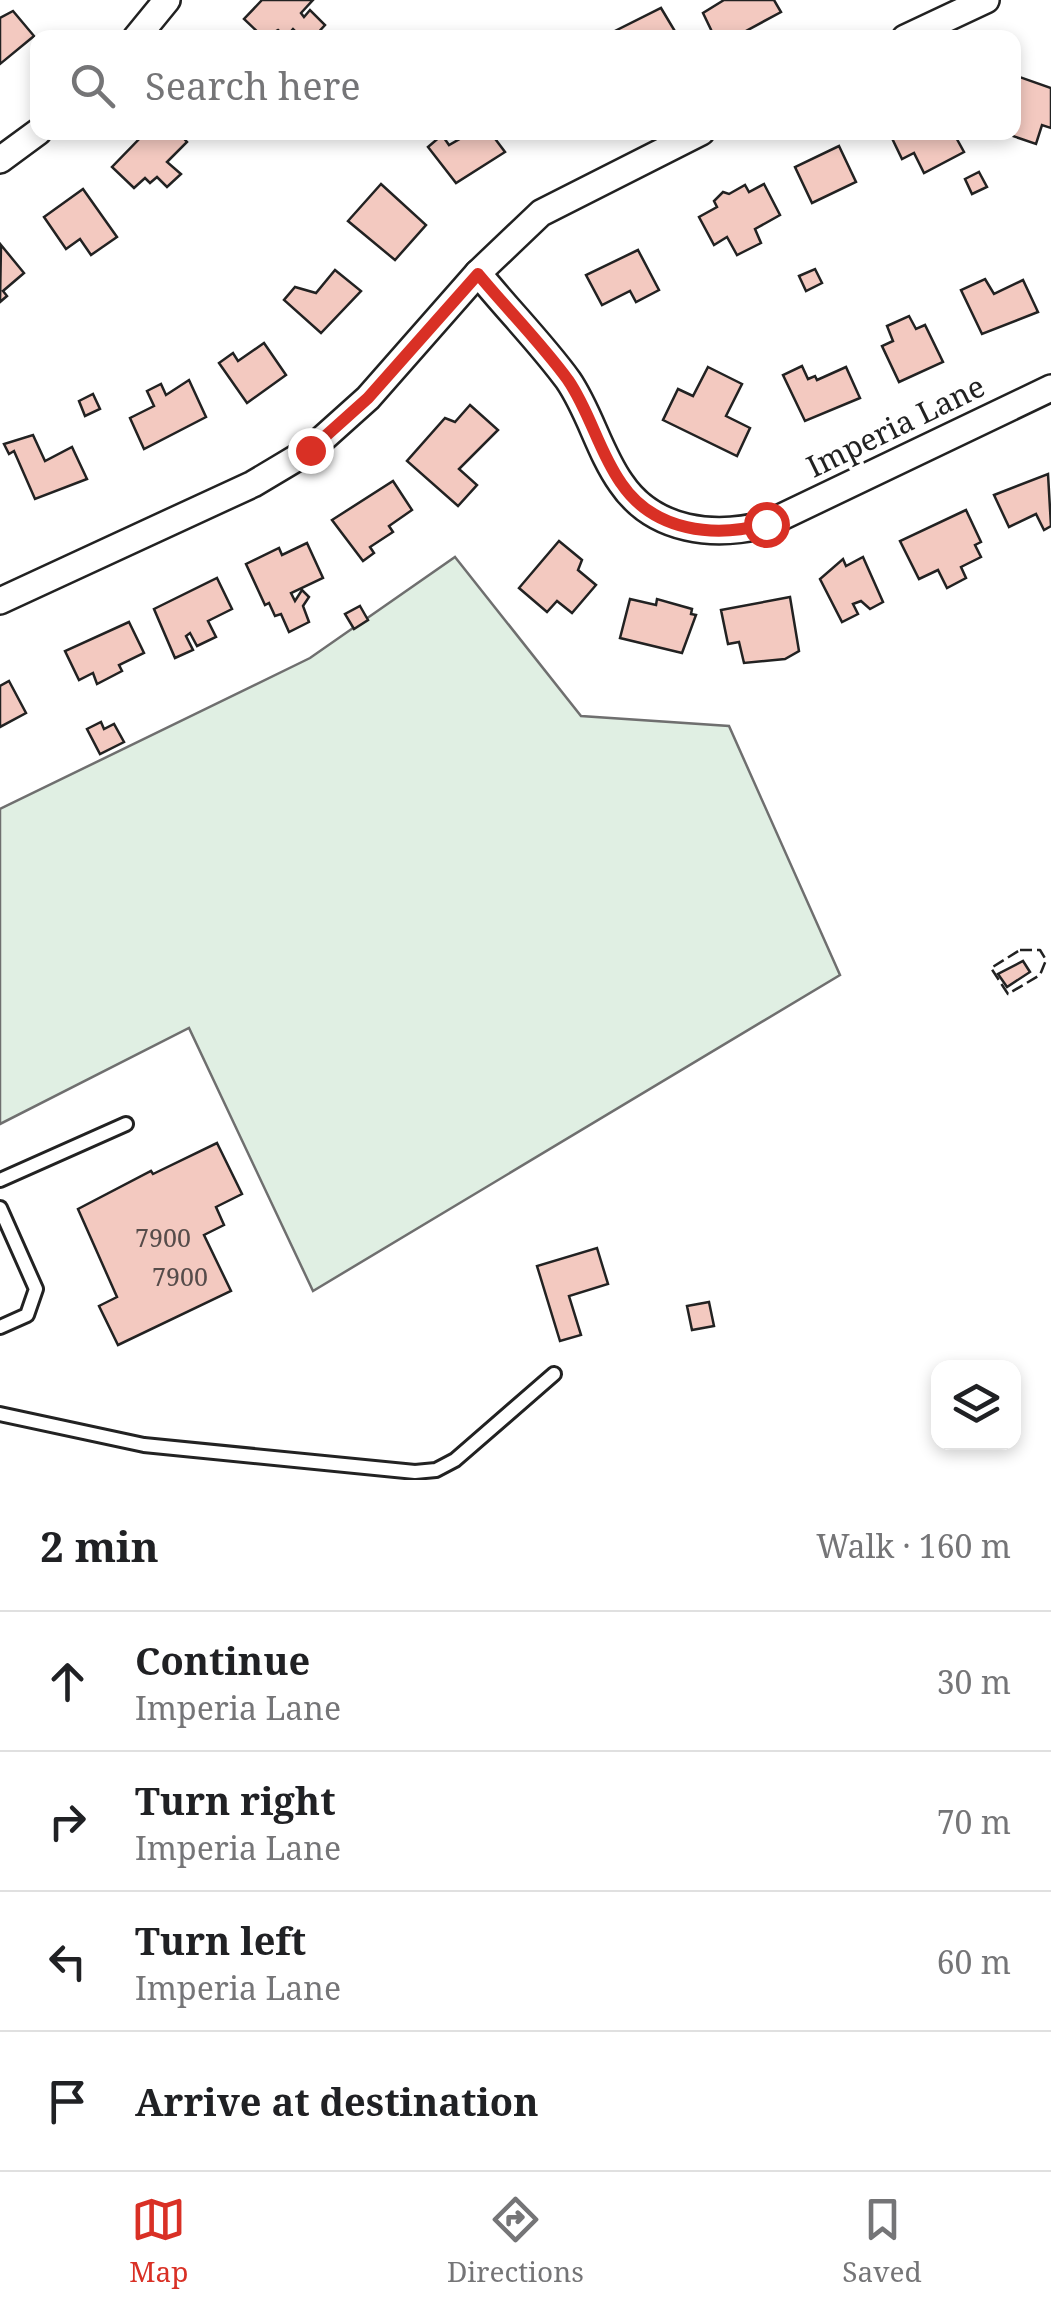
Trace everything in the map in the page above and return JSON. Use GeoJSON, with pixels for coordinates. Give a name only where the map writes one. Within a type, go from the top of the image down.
{"type":"FeatureCollection","features":[{"type":"Feature","properties":{"kind":"street"},"geometry":{"type":"LineString","coordinates":[[143,30],[167,0]]}},
{"type":"Feature","properties":{"kind":"street"},"geometry":{"type":"LineString","coordinates":[[922,30],[986,0]]}},
{"type":"Feature","properties":{"kind":"street"},"geometry":{"type":"LineString","coordinates":[[0,160],[30,138]]}},
{"type":"Feature","properties":{"kind":"street"},"geometry":{"type":"LineString","coordinates":[[1,597],[253,484],[310,450],[368,398],[478,274],[541,213],[685,140]]}},
{"type":"Feature","properties":{"kind":"street","name":"Imperia Lane"},"geometry":{"type":"LineString","coordinates":[[478,274],[569,382],[622,486],[652,512],[696,531],[731,534],[766,524],[1051,388]]}},
{"type":"Feature","properties":{"kind":"lane"},"geometry":{"type":"LineString","coordinates":[[0,1180],[126,1124]]}},
{"type":"Feature","properties":{"kind":"lane"},"geometry":{"type":"LineString","coordinates":[[0,1208],[36,1288],[27,1315],[0,1327]]}},
{"type":"Feature","properties":{"kind":"lane"},"geometry":{"type":"LineString","coordinates":[[0,1414],[144,1445],[416,1472],[436,1470],[455,1460],[554,1374]]}},
{"type":"Feature","properties":{"kind":"green space"},"geometry":{"type":"Polygon","coordinates":[[[455,557],[581,716],[729,726],[840,975],[313,1291],[189,1028],[0,1124],[0,809],[310,658],[455,557]]]}},
{"type":"Feature","properties":{"kind":"building"},"geometry":{"type":"Polygon","coordinates":[[[262,0],[313,0],[301,13],[304,17],[310,10],[325,25],[320,30],[256,30],[244,19],[262,0]]]}},
{"type":"Feature","properties":{"kind":"building"},"geometry":{"type":"Polygon","coordinates":[[[724,0],[774,0],[781,12],[748,30],[711,30],[703,13],[724,0]]]}},
{"type":"Feature","properties":{"kind":"building"},"geometry":{"type":"Polygon","coordinates":[[[661,8],[674,30],[617,30],[661,8]]]}},
{"type":"Feature","properties":{"kind":"building"},"geometry":{"type":"Polygon","coordinates":[[[13,11],[30,31],[30,39],[0,64],[0,18],[13,11]]]}},
{"type":"Feature","properties":{"kind":"building"},"geometry":{"type":"Polygon","coordinates":[[[1021,77],[1051,88],[1051,128],[1042,125],[1036,144],[1021,139],[1021,77]]]}},
{"type":"Feature","properties":{"kind":"building"},"geometry":{"type":"Polygon","coordinates":[[[138,140],[187,142],[167,162],[181,174],[167,187],[157,177],[150,183],[145,178],[134,188],[112,167],[138,140]]]}},
{"type":"Feature","properties":{"kind":"building"},"geometry":{"type":"Polygon","coordinates":[[[436,140],[446,140],[449,145],[458,140],[496,140],[505,152],[456,183],[428,147],[436,140]]]}},
{"type":"Feature","properties":{"kind":"building"},"geometry":{"type":"Polygon","coordinates":[[[893,140],[957,140],[964,152],[924,173],[914,153],[902,159],[893,140]]]}},
{"type":"Feature","properties":{"kind":"building"},"geometry":{"type":"Polygon","coordinates":[[[839,146],[856,182],[812,203],[795,167],[839,146]]]}},
{"type":"Feature","properties":{"kind":"building"},"geometry":{"type":"Polygon","coordinates":[[[979,172],[987,187],[972,194],[965,179],[979,172]]]}},
{"type":"Feature","properties":{"kind":"building"},"geometry":{"type":"Polygon","coordinates":[[[381,184],[426,225],[395,260],[348,221],[381,184]]]}},
{"type":"Feature","properties":{"kind":"building"},"geometry":{"type":"Polygon","coordinates":[[[764,184],[780,215],[755,229],[761,243],[737,255],[727,237],[714,245],[699,217],[717,207],[714,201],[723,192],[729,194],[745,185],[749,192],[764,184]]]}},
{"type":"Feature","properties":{"kind":"building"},"geometry":{"type":"Polygon","coordinates":[[[83,189],[117,237],[91,255],[80,239],[66,249],[44,217],[83,189]]]}},
{"type":"Feature","properties":{"kind":"building"},"geometry":{"type":"Polygon","coordinates":[[[1,245],[24,273],[3,291],[7,296],[0,302],[1,245]]]}},
{"type":"Feature","properties":{"kind":"building"},"geometry":{"type":"Polygon","coordinates":[[[638,250],[659,290],[636,302],[630,291],[602,305],[586,275],[638,250]]]}},
{"type":"Feature","properties":{"kind":"building"},"geometry":{"type":"Polygon","coordinates":[[[815,269],[822,283],[806,291],[799,276],[815,269]]]}},
{"type":"Feature","properties":{"kind":"building"},"geometry":{"type":"Polygon","coordinates":[[[335,270],[361,291],[321,333],[284,300],[295,287],[316,293],[335,270]]]}},
{"type":"Feature","properties":{"kind":"building"},"geometry":{"type":"Polygon","coordinates":[[[985,279],[994,294],[1023,280],[1038,312],[982,334],[961,290],[985,279]]]}},
{"type":"Feature","properties":{"kind":"building"},"geometry":{"type":"Polygon","coordinates":[[[909,316],[916,329],[925,325],[943,362],[899,382],[882,346],[893,341],[887,326],[909,316]]]}},
{"type":"Feature","properties":{"kind":"building"},"geometry":{"type":"Polygon","coordinates":[[[264,343],[286,375],[247,403],[219,363],[233,353],[238,361],[264,343]]]}},
{"type":"Feature","properties":{"kind":"building"},"geometry":{"type":"Polygon","coordinates":[[[802,366],[808,379],[815,376],[817,380],[846,367],[860,398],[805,421],[783,375],[802,366]]]}},
{"type":"Feature","properties":{"kind":"building"},"geometry":{"type":"Polygon","coordinates":[[[708,367],[742,384],[726,416],[750,428],[737,456],[663,420],[678,389],[693,396],[708,367]]]}},
{"type":"Feature","properties":{"kind":"building"},"geometry":{"type":"Polygon","coordinates":[[[189,380],[206,417],[144,449],[130,418],[154,406],[147,391],[161,384],[166,395],[189,380]]]}},
{"type":"Feature","properties":{"kind":"building"},"geometry":{"type":"Polygon","coordinates":[[[93,394],[100,409],[85,416],[79,401],[93,394]]]}},
{"type":"Feature","properties":{"kind":"building"},"geometry":{"type":"Polygon","coordinates":[[[470,405],[498,430],[459,469],[477,485],[458,506],[407,461],[445,418],[455,422],[470,405]]]}},
{"type":"Feature","properties":{"kind":"building"},"geometry":{"type":"Polygon","coordinates":[[[33,435],[45,461],[72,447],[87,479],[35,499],[14,451],[9,454],[4,444],[33,435]]]}},
{"type":"Feature","properties":{"kind":"building"},"geometry":{"type":"Polygon","coordinates":[[[1048,474],[1051,526],[1044,530],[1036,514],[1009,527],[994,495],[1048,474]]]}},
{"type":"Feature","properties":{"kind":"building"},"geometry":{"type":"Polygon","coordinates":[[[393,481],[412,510],[389,526],[393,532],[370,547],[374,553],[363,561],[332,520],[393,481]]]}},
{"type":"Feature","properties":{"kind":"building"},"geometry":{"type":"Polygon","coordinates":[[[966,510],[981,542],[975,545],[981,557],[961,567],[966,578],[947,588],[938,570],[919,579],[900,541],[966,510]]]}},
{"type":"Feature","properties":{"kind":"building"},"geometry":{"type":"Polygon","coordinates":[[[559,541],[582,560],[578,570],[596,585],[572,613],[557,601],[547,612],[519,588],[559,541]]]}},
{"type":"Feature","properties":{"kind":"building"},"geometry":{"type":"Polygon","coordinates":[[[307,543],[323,578],[291,593],[295,601],[302,590],[309,597],[303,606],[309,622],[289,632],[281,614],[275,616],[269,603],[265,605],[246,564],[279,548],[282,555],[307,543]]]}},
{"type":"Feature","properties":{"kind":"building"},"geometry":{"type":"Polygon","coordinates":[[[863,557],[883,602],[870,609],[861,601],[853,604],[858,614],[842,622],[820,579],[843,559],[846,566],[863,557]]]}},
{"type":"Feature","properties":{"kind":"building"},"geometry":{"type":"Polygon","coordinates":[[[217,578],[232,609],[208,621],[216,637],[197,646],[190,633],[186,636],[193,650],[175,658],[154,609],[217,578]]]}},
{"type":"Feature","properties":{"kind":"building"},"geometry":{"type":"Polygon","coordinates":[[[790,597],[799,651],[785,659],[744,663],[739,642],[728,644],[721,610],[790,597]]]}},
{"type":"Feature","properties":{"kind":"building"},"geometry":{"type":"Polygon","coordinates":[[[630,599],[656,605],[657,599],[692,609],[691,614],[696,615],[682,653],[620,638],[630,599]]]}},
{"type":"Feature","properties":{"kind":"building"},"geometry":{"type":"Polygon","coordinates":[[[360,606],[368,620],[354,629],[345,614],[360,606]]]}},
{"type":"Feature","properties":{"kind":"building"},"geometry":{"type":"Polygon","coordinates":[[[129,622],[144,653],[119,665],[122,671],[97,684],[93,673],[79,680],[65,651],[129,622]]]}},
{"type":"Feature","properties":{"kind":"building"},"geometry":{"type":"Polygon","coordinates":[[[9,681],[26,713],[0,727],[0,686],[9,681]]]}},
{"type":"Feature","properties":{"kind":"building"},"geometry":{"type":"Polygon","coordinates":[[[101,722],[104,729],[114,724],[124,742],[100,754],[87,729],[101,722]]]}},
{"type":"Feature","properties":{"kind":"building"},"geometry":{"type":"Polygon","coordinates":[[[1023,961],[1030,972],[1007,987],[998,974],[1023,961]]]}},
{"type":"Feature","properties":{"kind":"building"},"geometry":{"type":"Polygon","coordinates":[[[217,1143],[242,1194],[216,1207],[224,1225],[204,1235],[231,1291],[118,1345],[99,1306],[117,1297],[78,1209],[151,1171],[153,1174],[217,1143]]]}},
{"type":"Feature","properties":{"kind":"building"},"geometry":{"type":"Polygon","coordinates":[[[597,1248],[608,1284],[569,1296],[581,1335],[560,1341],[537,1266],[597,1248]]]}},
{"type":"Feature","properties":{"kind":"building"},"geometry":{"type":"Polygon","coordinates":[[[709,1302],[714,1326],[692,1330],[687,1306],[709,1302]]]}},
{"type":"Feature","properties":{"kind":"fence"},"geometry":{"type":"LineString","coordinates":[[1020,950],[1040,950],[1046,960],[1040,975],[1008,994],[991,968],[1020,950]]}},
{"type":"Feature","properties":{"kind":"route"},"geometry":{"type":"LineString","coordinates":[[310,450],[368,398],[478,274],[569,382],[622,486],[652,512],[696,531],[731,534],[766,524]]}}]}
